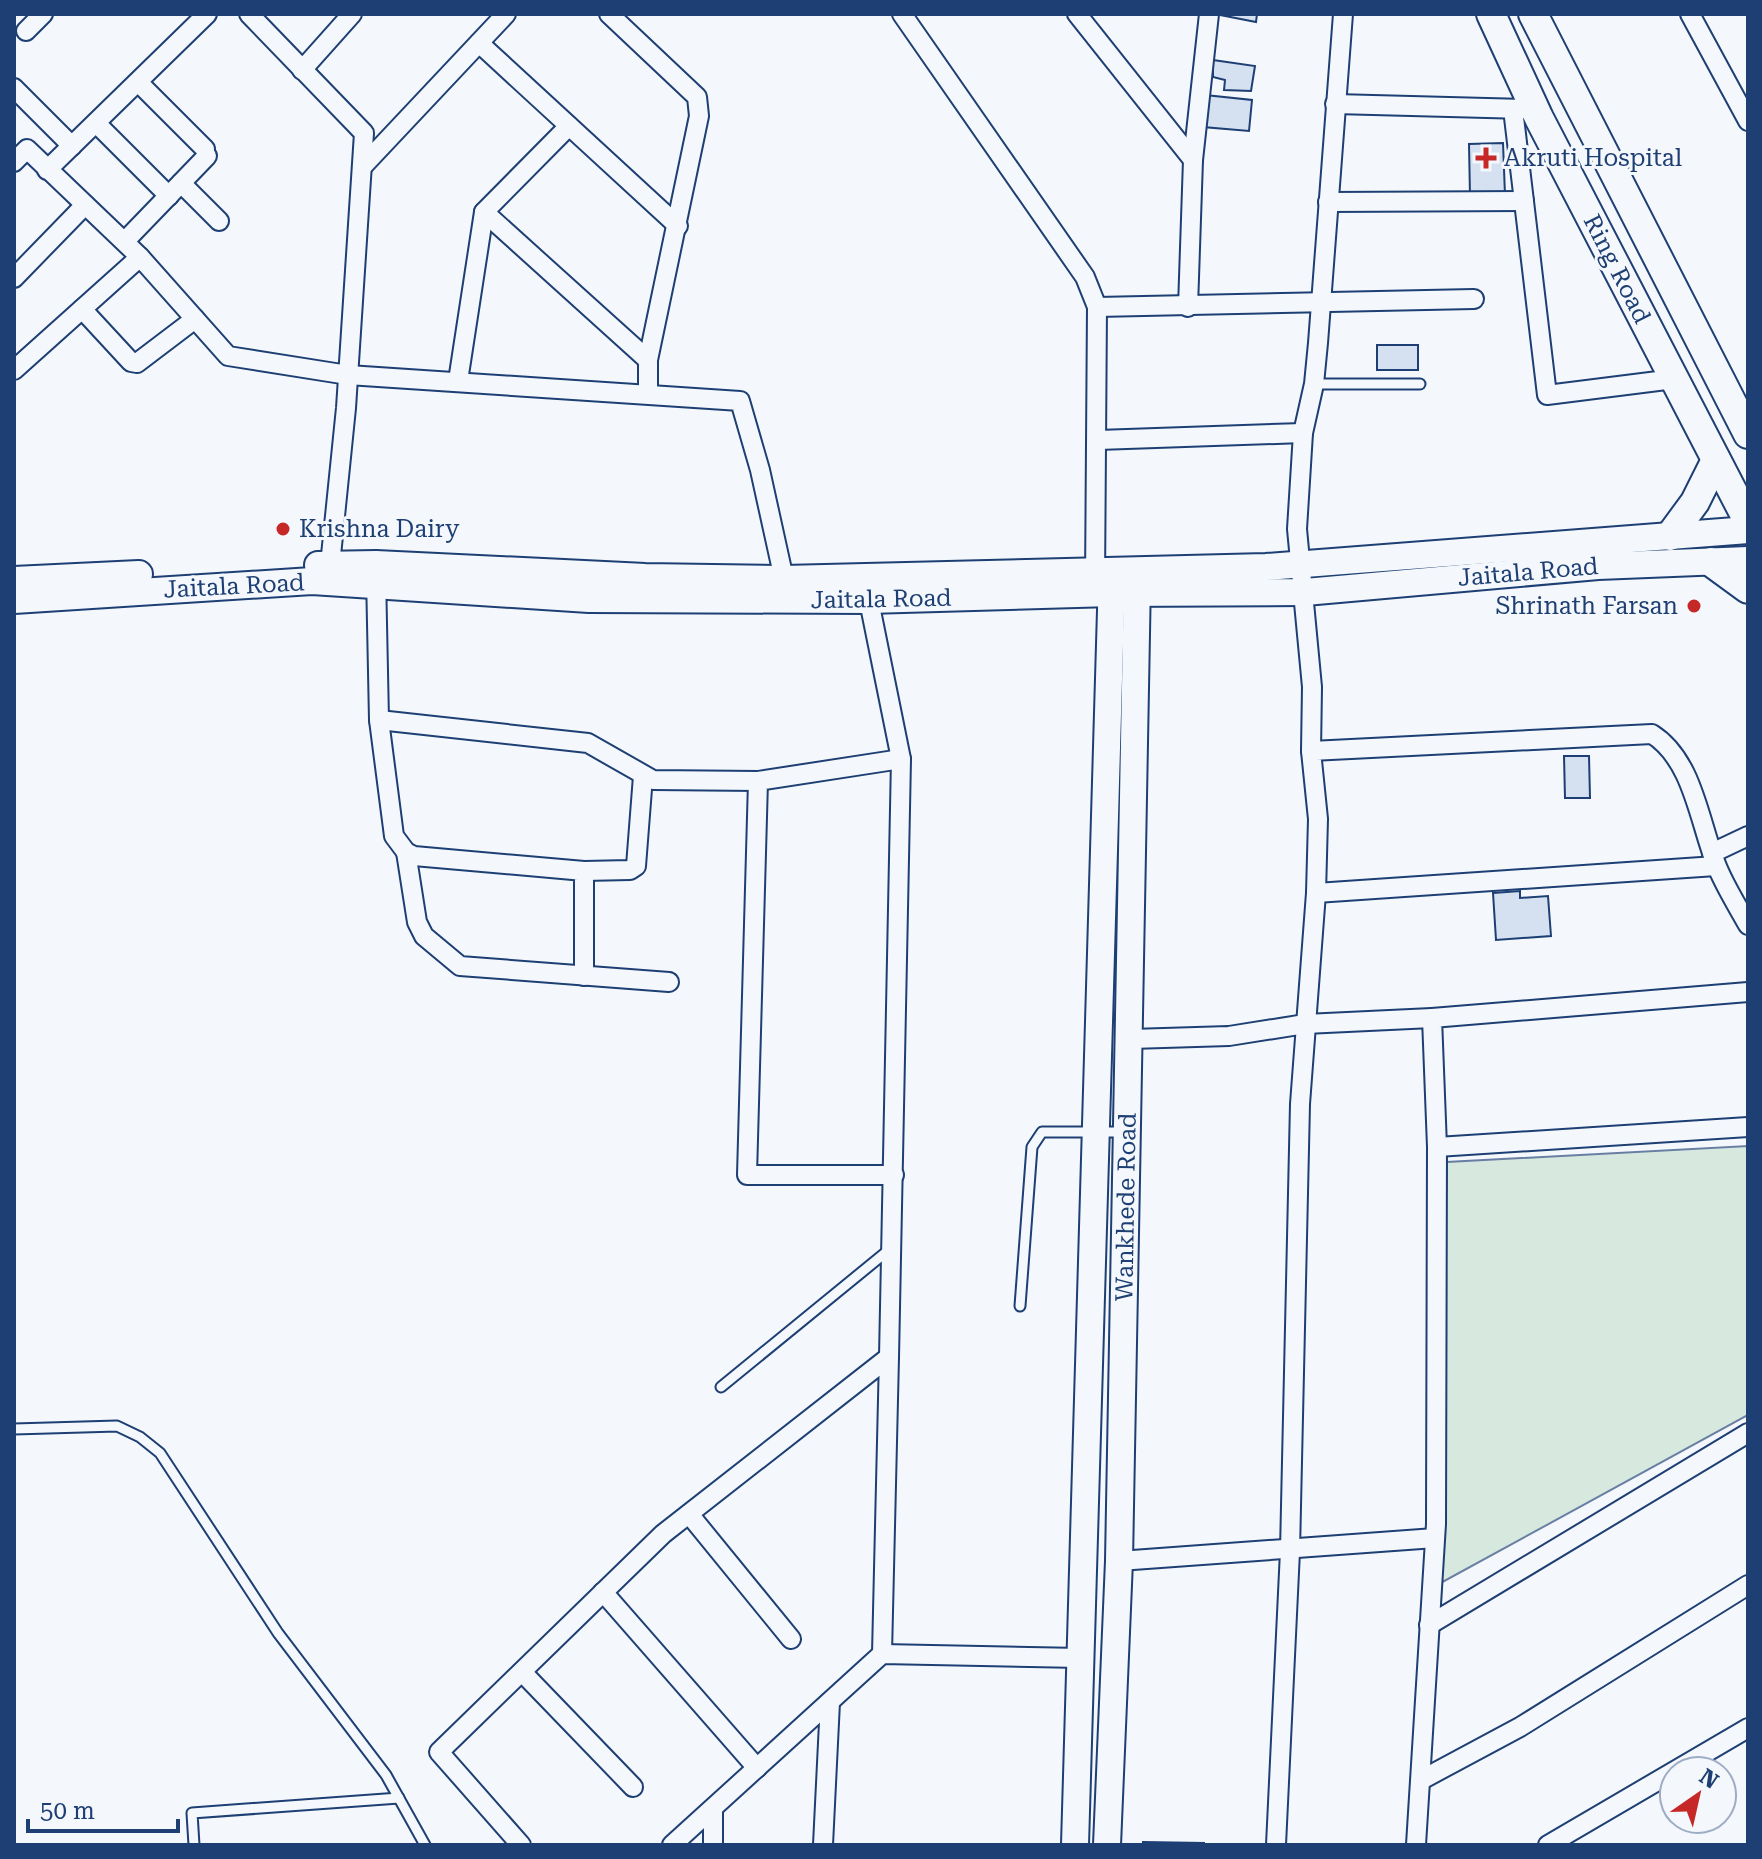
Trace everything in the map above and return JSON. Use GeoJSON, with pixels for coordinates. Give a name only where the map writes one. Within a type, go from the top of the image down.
{"type":"FeatureCollection","features":[{"type":"Feature","properties":{"kind":"main road","name":"Ring Road"},"geometry":{"type":"LineString","coordinates":[[1491,14],[1524,109],[1674,379],[1748,521]]}},
{"type":"Feature","properties":{"kind":"main road"},"geometry":{"type":"LineString","coordinates":[[1533,14],[1740,401],[1748,434]]}},
{"type":"Feature","properties":{"kind":"main road"},"geometry":{"type":"LineString","coordinates":[[1670,536],[1695,502],[1716,460]]}},
{"type":"Feature","properties":{"kind":"main road","name":"Jaitala Road"},"geometry":{"type":"LineString","coordinates":[[376,574],[589,599],[1115,581],[1748,530]]}},
{"type":"Feature","properties":{"kind":"main road","name":"Jaitala Road"},"geometry":{"type":"LineString","coordinates":[[1115,581],[1305,592],[1598,566],[1748,560]]}},
{"type":"Feature","properties":{"kind":"main road"},"geometry":{"type":"LineString","coordinates":[[1711,562],[1748,589]]}},
{"type":"Feature","properties":{"kind":"main road","name":"Jaitala Road"},"geometry":{"type":"LineString","coordinates":[[14,600],[329,573]]}},
{"type":"Feature","properties":{"kind":"main road","name":"Jaitala Road"},"geometry":{"type":"LineString","coordinates":[[14,580],[329,573],[784,579],[866,588]]}},
{"type":"Feature","properties":{"kind":"main road","name":"Wankhede Road"},"geometry":{"type":"LineString","coordinates":[[1107,1845],[1119,1561],[1125,1132],[1131,1039],[1115,581]]}},
{"type":"Feature","properties":{"kind":"main road","name":"Wankhede Road"},"geometry":{"type":"LineString","coordinates":[[1075,1845],[1095,1131],[1115,581]]}},
{"type":"Feature","properties":{"kind":"street"},"geometry":{"type":"LineString","coordinates":[[26,31],[43,14]]}},
{"type":"Feature","properties":{"kind":"street"},"geometry":{"type":"LineString","coordinates":[[47,170],[207,14]]}},
{"type":"Feature","properties":{"kind":"street"},"geometry":{"type":"LineString","coordinates":[[249,14],[364,133],[348,375],[329,573]]}},
{"type":"Feature","properties":{"kind":"street"},"geometry":{"type":"LineString","coordinates":[[302,70],[352,14]]}},
{"type":"Feature","properties":{"kind":"street"},"geometry":{"type":"LineString","coordinates":[[362,167],[506,14]]}},
{"type":"Feature","properties":{"kind":"street"},"geometry":{"type":"LineString","coordinates":[[609,14],[697,97],[699,116],[648,360],[648,394]]}},
{"type":"Feature","properties":{"kind":"street"},"geometry":{"type":"LineString","coordinates":[[902,14],[1085,277],[1097,307],[1098,440],[1115,581]]}},
{"type":"Feature","properties":{"kind":"street"},"geometry":{"type":"LineString","coordinates":[[1077,14],[1193,160]]}},
{"type":"Feature","properties":{"kind":"street"},"geometry":{"type":"LineString","coordinates":[[1188,307],[1193,160],[1209,14]]}},
{"type":"Feature","properties":{"kind":"street"},"geometry":{"type":"LineString","coordinates":[[1276,1845],[1290,1551],[1296,1226],[1318,819],[1311,751],[1305,592],[1297,529],[1303,433],[1314,384],[1343,14]]}},
{"type":"Feature","properties":{"kind":"street"},"geometry":{"type":"LineString","coordinates":[[1690,14],[1748,121]]}},
{"type":"Feature","properties":{"kind":"street"},"geometry":{"type":"LineString","coordinates":[[479,43],[678,226]]}},
{"type":"Feature","properties":{"kind":"street"},"geometry":{"type":"LineString","coordinates":[[125,241],[175,190],[206,152],[138,82]]}},
{"type":"Feature","properties":{"kind":"street"},"geometry":{"type":"LineString","coordinates":[[14,88],[72,146]]}},
{"type":"Feature","properties":{"kind":"street"},"geometry":{"type":"LineString","coordinates":[[1335,104],[1524,109],[1524,201],[1547,395],[1674,379]]}},
{"type":"Feature","properties":{"kind":"street"},"geometry":{"type":"LineString","coordinates":[[96,123],[175,190],[219,221]]}},
{"type":"Feature","properties":{"kind":"street"},"geometry":{"type":"LineString","coordinates":[[458,381],[484,212],[569,126]]}},
{"type":"Feature","properties":{"kind":"street"},"geometry":{"type":"LineString","coordinates":[[14,162],[27,149],[125,241],[228,356],[348,375],[740,401],[760,470],[784,579]]}},
{"type":"Feature","properties":{"kind":"street"},"geometry":{"type":"LineString","coordinates":[[1328,202],[1524,201]]}},
{"type":"Feature","properties":{"kind":"street"},"geometry":{"type":"LineString","coordinates":[[14,278],[85,205]]}},
{"type":"Feature","properties":{"kind":"street"},"geometry":{"type":"LineString","coordinates":[[484,212],[648,360]]}},
{"type":"Feature","properties":{"kind":"street"},"geometry":{"type":"LineString","coordinates":[[14,370],[140,257]]}},
{"type":"Feature","properties":{"kind":"street"},"geometry":{"type":"LineString","coordinates":[[1097,307],[1474,299]]}},
{"type":"Feature","properties":{"kind":"street"},"geometry":{"type":"LineString","coordinates":[[82,309],[131,362],[137,363],[195,319]]}},
{"type":"Feature","properties":{"kind":"street"},"geometry":{"type":"LineString","coordinates":[[1098,440],[1303,433]]}},
{"type":"Feature","properties":{"kind":"street"},"geometry":{"type":"LineString","coordinates":[[376,574],[379,720],[394,836],[406,852],[417,922],[433,947],[460,966],[669,982]]}},
{"type":"Feature","properties":{"kind":"street"},"geometry":{"type":"LineString","coordinates":[[866,588],[901,759],[882,1654]]}},
{"type":"Feature","properties":{"kind":"street"},"geometry":{"type":"LineString","coordinates":[[379,720],[588,743],[607,751],[653,780],[758,781],[901,759]]}},
{"type":"Feature","properties":{"kind":"street"},"geometry":{"type":"LineString","coordinates":[[1311,751],[1652,734],[1670,745],[1692,792],[1714,860],[1748,925]]}},
{"type":"Feature","properties":{"kind":"street"},"geometry":{"type":"LineString","coordinates":[[406,852],[584,871],[630,870],[636,866],[643,776]]}},
{"type":"Feature","properties":{"kind":"street"},"geometry":{"type":"LineString","coordinates":[[758,781],[747,1175],[894,1175]]}},
{"type":"Feature","properties":{"kind":"street"},"geometry":{"type":"LineString","coordinates":[[1316,893],[1714,860],[1748,836]]}},
{"type":"Feature","properties":{"kind":"street"},"geometry":{"type":"LineString","coordinates":[[584,871],[584,976]]}},
{"type":"Feature","properties":{"kind":"street"},"geometry":{"type":"LineString","coordinates":[[1131,1039],[1229,1036],[1305,1024],[1432,1018],[1748,992]]}},
{"type":"Feature","properties":{"kind":"street"},"geometry":{"type":"LineString","coordinates":[[1416,1845],[1423,1779],[1435,1538],[1437,1147],[1432,1018]]}},
{"type":"Feature","properties":{"kind":"street"},"geometry":{"type":"LineString","coordinates":[[1437,1147],[1748,1127]]}},
{"type":"Feature","properties":{"kind":"street"},"geometry":{"type":"LineString","coordinates":[[521,1845],[439,1752],[603,1592],[689,1514],[889,1357]]}},
{"type":"Feature","properties":{"kind":"street"},"geometry":{"type":"LineString","coordinates":[[1429,1625],[1748,1433]]}},
{"type":"Feature","properties":{"kind":"street"},"geometry":{"type":"LineString","coordinates":[[689,1514],[791,1639]]}},
{"type":"Feature","properties":{"kind":"street"},"geometry":{"type":"LineString","coordinates":[[1119,1561],[1290,1551],[1435,1538]]}},
{"type":"Feature","properties":{"kind":"street"},"geometry":{"type":"LineString","coordinates":[[1423,1779],[1520,1727],[1748,1585]]}},
{"type":"Feature","properties":{"kind":"street"},"geometry":{"type":"LineString","coordinates":[[603,1592],[757,1768]]}},
{"type":"Feature","properties":{"kind":"street"},"geometry":{"type":"LineString","coordinates":[[672,1845],[882,1654],[1081,1658]]}},
{"type":"Feature","properties":{"kind":"street"},"geometry":{"type":"LineString","coordinates":[[522,1672],[633,1787]]}},
{"type":"Feature","properties":{"kind":"street"},"geometry":{"type":"LineString","coordinates":[[823,1845],[830,1702]]}},
{"type":"Feature","properties":{"kind":"street"},"geometry":{"type":"LineString","coordinates":[[1548,1845],[1748,1728]]}},
{"type":"Feature","properties":{"kind":"street"},"geometry":{"type":"LineString","coordinates":[[713,1809],[713,1845]]}},
{"type":"Feature","properties":{"kind":"lane"},"geometry":{"type":"LineString","coordinates":[[1314,384],[1420,384]]}},
{"type":"Feature","properties":{"kind":"lane"},"geometry":{"type":"LineString","coordinates":[[1020,1306],[1032,1147],[1036,1137],[1042,1132],[1125,1132]]}},
{"type":"Feature","properties":{"kind":"lane"},"geometry":{"type":"LineString","coordinates":[[721,1387],[892,1246]]}},
{"type":"Feature","properties":{"kind":"lane"},"geometry":{"type":"LineString","coordinates":[[14,1429],[117,1426],[140,1437],[160,1453],[278,1633],[386,1775],[425,1845]]}},
{"type":"Feature","properties":{"kind":"lane"},"geometry":{"type":"LineString","coordinates":[[194,1845],[192,1813],[399,1798]]}},
{"type":"Feature","properties":{"kind":"shaded area"},"geometry":{"type":"Polygon","coordinates":[[[1748,1146],[1748,1415],[1437,1585],[1447,1162],[1748,1146]]]}},
{"type":"Feature","properties":{"kind":"building"},"geometry":{"type":"Polygon","coordinates":[[[1215,14],[1257,14],[1256,22],[1215,14]]]}},
{"type":"Feature","properties":{"kind":"building"},"geometry":{"type":"Polygon","coordinates":[[[1213,60],[1255,66],[1251,91],[1224,90],[1225,80],[1213,77],[1213,60]]]}},
{"type":"Feature","properties":{"kind":"building"},"geometry":{"type":"Polygon","coordinates":[[[1205,95],[1252,100],[1249,131],[1203,127],[1205,95]]]}},
{"type":"Feature","properties":{"kind":"building"},"geometry":{"type":"Polygon","coordinates":[[[1503,143],[1505,195],[1470,196],[1469,144],[1503,143]]]}},
{"type":"Feature","properties":{"kind":"building"},"geometry":{"type":"Polygon","coordinates":[[[1377,345],[1418,345],[1418,370],[1377,370],[1377,345]]]}},
{"type":"Feature","properties":{"kind":"building"},"geometry":{"type":"Polygon","coordinates":[[[1564,756],[1589,756],[1590,798],[1565,798],[1564,756]]]}},
{"type":"Feature","properties":{"kind":"building"},"geometry":{"type":"Polygon","coordinates":[[[1520,891],[1520,898],[1548,896],[1551,936],[1496,940],[1493,893],[1520,891]]]}},
{"type":"Feature","properties":{"kind":"building"},"geometry":{"type":"Polygon","coordinates":[[[1143,1842],[1204,1843],[1204,1845],[1143,1845],[1143,1842]]]}},
{"type":"Feature","properties":{"kind":"place","name":"Akruti Hospital"},"geometry":{"type":"Point","coordinates":[1486,158]}},
{"type":"Feature","properties":{"kind":"place","name":"Krishna Dairy"},"geometry":{"type":"Point","coordinates":[283,529]}},
{"type":"Feature","properties":{"kind":"place","name":"Shrinath Farsan"},"geometry":{"type":"Point","coordinates":[1694,606]}}]}
